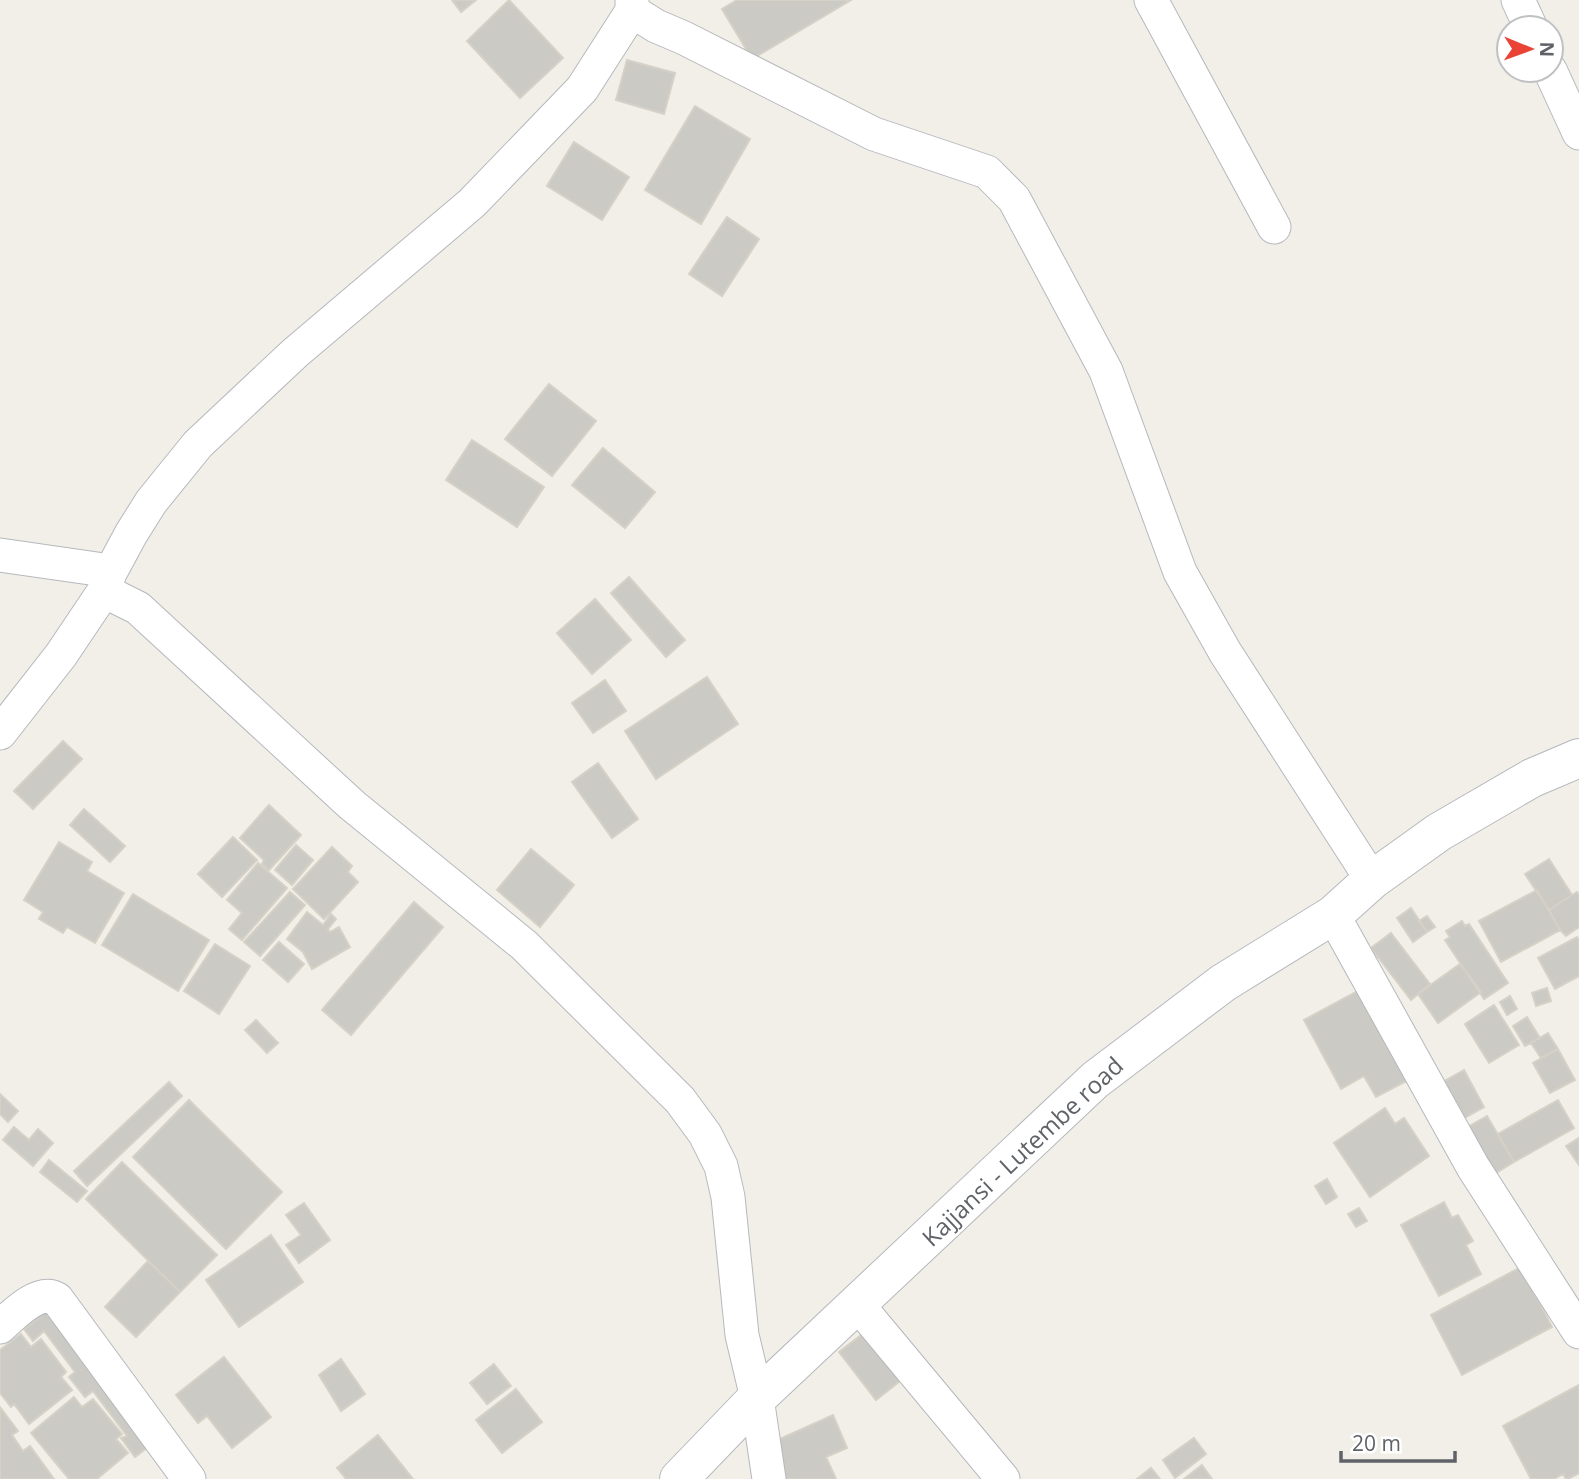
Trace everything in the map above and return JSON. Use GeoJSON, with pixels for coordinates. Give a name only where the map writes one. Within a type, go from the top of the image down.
{"type":"FeatureCollection","features":[{"type":"Feature","properties":{"kind":"street"},"geometry":{"type":"LineString","coordinates":[[1151,0],[1274,227]]}},
{"type":"Feature","properties":{"kind":"street"},"geometry":{"type":"LineString","coordinates":[[0,733],[61,654],[107,582],[151,502],[198,444],[295,353],[472,203],[582,89],[632,6],[656,26],[874,134],[987,172],[1014,199],[1106,371],[1180,572],[1225,652],[1372,880]]}},
{"type":"Feature","properties":{"kind":"street"},"geometry":{"type":"LineString","coordinates":[[1556,84],[1579,133]]}},
{"type":"Feature","properties":{"kind":"street"},"geometry":{"type":"LineString","coordinates":[[0,555],[97,569],[107,582],[352,805],[524,945],[680,1100],[705,1134],[721,1166],[728,1197],[742,1335],[757,1398],[769,1479]]}},
{"type":"Feature","properties":{"kind":"street","name":"Kajjansi - Lutembe road"},"geometry":{"type":"LineString","coordinates":[[679,1479],[757,1398],[1095,1080],[1223,983],[1333,915],[1372,880],[1439,832],[1532,778],[1579,758]]}},
{"type":"Feature","properties":{"kind":"street"},"geometry":{"type":"LineString","coordinates":[[1333,915],[1472,1167],[1579,1332]]}},
{"type":"Feature","properties":{"kind":"street"},"geometry":{"type":"LineString","coordinates":[[0,1327],[14,1314],[44,1295],[57,1299],[189,1479]]}},
{"type":"Feature","properties":{"kind":"street"},"geometry":{"type":"LineString","coordinates":[[858,1305],[1003,1479]]}},
{"type":"Feature","properties":{"kind":"building"},"geometry":{"type":"Polygon","coordinates":[[[452,0],[476,0],[461,12],[452,0]]]}},
{"type":"Feature","properties":{"kind":"building"},"geometry":{"type":"Polygon","coordinates":[[[509,0],[563,58],[520,98],[467,41],[509,0]]]}},
{"type":"Feature","properties":{"kind":"building"},"geometry":{"type":"Polygon","coordinates":[[[737,0],[851,0],[752,59],[722,9],[737,0]]]}},
{"type":"Feature","properties":{"kind":"building"},"geometry":{"type":"Polygon","coordinates":[[[627,60],[675,73],[664,114],[616,100],[627,60]]]}},
{"type":"Feature","properties":{"kind":"building"},"geometry":{"type":"Polygon","coordinates":[[[695,106],[750,139],[701,224],[645,190],[695,106]]]}},
{"type":"Feature","properties":{"kind":"building"},"geometry":{"type":"Polygon","coordinates":[[[574,142],[629,177],[602,220],[547,186],[574,142]]]}},
{"type":"Feature","properties":{"kind":"building"},"geometry":{"type":"Polygon","coordinates":[[[727,217],[759,239],[722,296],[689,274],[727,217]]]}},
{"type":"Feature","properties":{"kind":"building"},"geometry":{"type":"Polygon","coordinates":[[[549,384],[596,421],[552,476],[505,439],[549,384]]]}},
{"type":"Feature","properties":{"kind":"building"},"geometry":{"type":"Polygon","coordinates":[[[472,440],[544,487],[517,527],[446,480],[472,440]]]}},
{"type":"Feature","properties":{"kind":"building"},"geometry":{"type":"Polygon","coordinates":[[[603,448],[655,492],[625,528],[572,485],[603,448]]]}},
{"type":"Feature","properties":{"kind":"building"},"geometry":{"type":"Polygon","coordinates":[[[629,577],[685,640],[666,657],[611,593],[629,577]]]}},
{"type":"Feature","properties":{"kind":"building"},"geometry":{"type":"Polygon","coordinates":[[[595,599],[631,640],[592,674],[557,633],[595,599]]]}},
{"type":"Feature","properties":{"kind":"building"},"geometry":{"type":"Polygon","coordinates":[[[707,677],[738,724],[656,779],[625,731],[707,677]]]}},
{"type":"Feature","properties":{"kind":"building"},"geometry":{"type":"Polygon","coordinates":[[[605,680],[626,711],[593,733],[572,703],[605,680]]]}},
{"type":"Feature","properties":{"kind":"building"},"geometry":{"type":"Polygon","coordinates":[[[63,741],[82,759],[33,809],[14,791],[63,741]]]}},
{"type":"Feature","properties":{"kind":"building"},"geometry":{"type":"Polygon","coordinates":[[[598,763],[638,819],[612,838],[572,782],[598,763]]]}},
{"type":"Feature","properties":{"kind":"building"},"geometry":{"type":"Polygon","coordinates":[[[269,805],[301,835],[269,870],[262,864],[264,860],[240,838],[269,805]]]}},
{"type":"Feature","properties":{"kind":"building"},"geometry":{"type":"Polygon","coordinates":[[[84,809],[125,846],[110,862],[70,825],[84,809]]]}},
{"type":"Feature","properties":{"kind":"building"},"geometry":{"type":"Polygon","coordinates":[[[233,837],[257,860],[222,897],[198,874],[233,837]]]}},
{"type":"Feature","properties":{"kind":"building"},"geometry":{"type":"Polygon","coordinates":[[[59,842],[92,862],[87,871],[124,893],[95,943],[67,927],[63,933],[39,919],[43,912],[24,900],[59,842]]]}},
{"type":"Feature","properties":{"kind":"building"},"geometry":{"type":"Polygon","coordinates":[[[296,845],[313,860],[292,885],[275,870],[296,845]]]}},
{"type":"Feature","properties":{"kind":"building"},"geometry":{"type":"Polygon","coordinates":[[[332,847],[352,866],[348,872],[358,882],[324,919],[293,889],[332,847]]]}},
{"type":"Feature","properties":{"kind":"building"},"geometry":{"type":"Polygon","coordinates":[[[531,849],[574,885],[540,927],[497,890],[531,849]]]}},
{"type":"Feature","properties":{"kind":"building"},"geometry":{"type":"Polygon","coordinates":[[[1549,859],[1572,895],[1549,910],[1525,874],[1549,859]]]}},
{"type":"Feature","properties":{"kind":"building"},"geometry":{"type":"Polygon","coordinates":[[[258,863],[287,888],[242,940],[229,929],[242,913],[227,900],[258,863]]]}},
{"type":"Feature","properties":{"kind":"building"},"geometry":{"type":"Polygon","coordinates":[[[1537,890],[1560,930],[1501,962],[1479,921],[1537,890]]]}},
{"type":"Feature","properties":{"kind":"building"},"geometry":{"type":"Polygon","coordinates":[[[290,892],[305,905],[260,956],[244,942],[290,892]]]}},
{"type":"Feature","properties":{"kind":"building"},"geometry":{"type":"Polygon","coordinates":[[[1577,892],[1579,927],[1566,936],[1549,910],[1577,892]]]}},
{"type":"Feature","properties":{"kind":"building"},"geometry":{"type":"Polygon","coordinates":[[[133,894],[209,940],[178,991],[102,945],[133,894]]]}},
{"type":"Feature","properties":{"kind":"building"},"geometry":{"type":"Polygon","coordinates":[[[414,902],[443,927],[351,1035],[322,1010],[414,902]]]}},
{"type":"Feature","properties":{"kind":"building"},"geometry":{"type":"Polygon","coordinates":[[[1411,908],[1427,932],[1413,942],[1397,918],[1411,908]]]}},
{"type":"Feature","properties":{"kind":"building"},"geometry":{"type":"Polygon","coordinates":[[[307,912],[323,925],[331,914],[336,919],[328,929],[330,932],[339,927],[350,947],[312,969],[303,952],[287,939],[307,912]]]}},
{"type":"Feature","properties":{"kind":"building"},"geometry":{"type":"Polygon","coordinates":[[[1427,916],[1435,927],[1427,932],[1419,921],[1427,916]]]}},
{"type":"Feature","properties":{"kind":"building"},"geometry":{"type":"Polygon","coordinates":[[[1462,921],[1465,926],[1469,924],[1508,983],[1484,999],[1445,940],[1450,937],[1446,931],[1462,921]]]}},
{"type":"Feature","properties":{"kind":"building"},"geometry":{"type":"Polygon","coordinates":[[[1391,933],[1430,984],[1411,1000],[1371,948],[1391,933]]]}},
{"type":"Feature","properties":{"kind":"building"},"geometry":{"type":"Polygon","coordinates":[[[1577,937],[1579,976],[1555,989],[1538,958],[1577,937]]]}},
{"type":"Feature","properties":{"kind":"building"},"geometry":{"type":"Polygon","coordinates":[[[279,942],[304,964],[288,982],[263,960],[279,942]]]}},
{"type":"Feature","properties":{"kind":"building"},"geometry":{"type":"Polygon","coordinates":[[[215,944],[250,966],[219,1014],[184,991],[215,944]]]}},
{"type":"Feature","properties":{"kind":"building"},"geometry":{"type":"Polygon","coordinates":[[[1460,964],[1481,992],[1438,1023],[1418,994],[1460,964]]]}},
{"type":"Feature","properties":{"kind":"building"},"geometry":{"type":"Polygon","coordinates":[[[1365,987],[1414,1077],[1376,1097],[1364,1076],[1341,1089],[1304,1020],[1365,987]]]}},
{"type":"Feature","properties":{"kind":"building"},"geometry":{"type":"Polygon","coordinates":[[[1547,988],[1551,1001],[1536,1006],[1532,993],[1547,988]]]}},
{"type":"Feature","properties":{"kind":"building"},"geometry":{"type":"Polygon","coordinates":[[[1510,996],[1517,1009],[1507,1015],[1500,1002],[1510,996]]]}},
{"type":"Feature","properties":{"kind":"building"},"geometry":{"type":"Polygon","coordinates":[[[1494,1005],[1519,1045],[1489,1063],[1465,1024],[1494,1005]]]}},
{"type":"Feature","properties":{"kind":"building"},"geometry":{"type":"Polygon","coordinates":[[[1527,1017],[1540,1038],[1525,1046],[1513,1026],[1527,1017]]]}},
{"type":"Feature","properties":{"kind":"building"},"geometry":{"type":"Polygon","coordinates":[[[256,1020],[278,1043],[267,1053],[245,1030],[256,1020]]]}},
{"type":"Feature","properties":{"kind":"building"},"geometry":{"type":"Polygon","coordinates":[[[1548,1033],[1558,1049],[1541,1058],[1531,1043],[1548,1033]]]}},
{"type":"Feature","properties":{"kind":"building"},"geometry":{"type":"Polygon","coordinates":[[[1558,1049],[1575,1080],[1550,1093],[1533,1063],[1558,1049]]]}},
{"type":"Feature","properties":{"kind":"building"},"geometry":{"type":"Polygon","coordinates":[[[1464,1070],[1484,1107],[1461,1120],[1441,1083],[1464,1070]]]}},
{"type":"Feature","properties":{"kind":"building"},"geometry":{"type":"Polygon","coordinates":[[[169,1082],[182,1096],[87,1186],[74,1171],[169,1082]]]}},
{"type":"Feature","properties":{"kind":"building"},"geometry":{"type":"Polygon","coordinates":[[[0,1094],[18,1111],[8,1122],[0,1114],[0,1094]]]}},
{"type":"Feature","properties":{"kind":"building"},"geometry":{"type":"Polygon","coordinates":[[[189,1100],[282,1192],[226,1249],[133,1157],[189,1100]]]}},
{"type":"Feature","properties":{"kind":"building"},"geometry":{"type":"Polygon","coordinates":[[[1558,1100],[1574,1128],[1514,1162],[1498,1134],[1558,1100]]]}},
{"type":"Feature","properties":{"kind":"building"},"geometry":{"type":"Polygon","coordinates":[[[1385,1108],[1395,1124],[1404,1118],[1429,1156],[1370,1197],[1334,1143],[1385,1108]]]}},
{"type":"Feature","properties":{"kind":"building"},"geometry":{"type":"Polygon","coordinates":[[[1487,1116],[1514,1162],[1491,1176],[1464,1129],[1487,1116]]]}},
{"type":"Feature","properties":{"kind":"building"},"geometry":{"type":"Polygon","coordinates":[[[14,1127],[29,1140],[38,1129],[53,1143],[33,1166],[3,1140],[14,1127]]]}},
{"type":"Feature","properties":{"kind":"building"},"geometry":{"type":"Polygon","coordinates":[[[1579,1138],[1579,1165],[1566,1146],[1579,1138]]]}},
{"type":"Feature","properties":{"kind":"building"},"geometry":{"type":"Polygon","coordinates":[[[49,1160],[87,1191],[77,1202],[40,1172],[49,1160]]]}},
{"type":"Feature","properties":{"kind":"building"},"geometry":{"type":"Polygon","coordinates":[[[122,1162],[217,1255],[180,1292],[86,1199],[122,1162]]]}},
{"type":"Feature","properties":{"kind":"building"},"geometry":{"type":"Polygon","coordinates":[[[1327,1179],[1337,1197],[1326,1204],[1315,1186],[1327,1179]]]}},
{"type":"Feature","properties":{"kind":"building"},"geometry":{"type":"Polygon","coordinates":[[[1444,1202],[1452,1218],[1458,1215],[1473,1241],[1466,1245],[1481,1274],[1439,1296],[1401,1225],[1444,1202]]]}},
{"type":"Feature","properties":{"kind":"building"},"geometry":{"type":"Polygon","coordinates":[[[304,1203],[330,1240],[299,1263],[286,1245],[301,1235],[286,1215],[304,1203]]]}},
{"type":"Feature","properties":{"kind":"building"},"geometry":{"type":"Polygon","coordinates":[[[1359,1208],[1367,1221],[1356,1227],[1348,1214],[1359,1208]]]}},
{"type":"Feature","properties":{"kind":"building"},"geometry":{"type":"Polygon","coordinates":[[[271,1235],[303,1282],[239,1327],[206,1280],[271,1235]]]}},
{"type":"Feature","properties":{"kind":"building"},"geometry":{"type":"Polygon","coordinates":[[[148,1261],[180,1292],[136,1337],[105,1307],[148,1261]]]}},
{"type":"Feature","properties":{"kind":"building"},"geometry":{"type":"Polygon","coordinates":[[[1521,1267],[1552,1327],[1462,1375],[1431,1315],[1521,1267]]]}},
{"type":"Feature","properties":{"kind":"building"},"geometry":{"type":"Polygon","coordinates":[[[52,1308],[153,1443],[135,1457],[121,1438],[127,1436],[93,1391],[85,1397],[69,1377],[75,1372],[44,1331],[33,1341],[24,1329],[52,1308]]]}},
{"type":"Feature","properties":{"kind":"building"},"geometry":{"type":"Polygon","coordinates":[[[864,1333],[900,1381],[876,1400],[839,1352],[864,1333]]]}},
{"type":"Feature","properties":{"kind":"building"},"geometry":{"type":"Polygon","coordinates":[[[21,1334],[31,1347],[41,1339],[66,1372],[61,1377],[72,1390],[29,1424],[14,1404],[11,1407],[0,1393],[0,1350],[21,1334]]]}},
{"type":"Feature","properties":{"kind":"building"},"geometry":{"type":"Polygon","coordinates":[[[224,1357],[271,1417],[232,1448],[207,1416],[198,1423],[176,1395],[224,1357]]]}},
{"type":"Feature","properties":{"kind":"building"},"geometry":{"type":"Polygon","coordinates":[[[341,1359],[365,1394],[341,1411],[319,1375],[341,1359]]]}},
{"type":"Feature","properties":{"kind":"building"},"geometry":{"type":"Polygon","coordinates":[[[494,1364],[511,1386],[487,1404],[470,1383],[494,1364]]]}},
{"type":"Feature","properties":{"kind":"building"},"geometry":{"type":"Polygon","coordinates":[[[1579,1385],[1579,1473],[1568,1479],[1563,1474],[1554,1479],[1531,1479],[1503,1426],[1579,1385]]]}},
{"type":"Feature","properties":{"kind":"building"},"geometry":{"type":"Polygon","coordinates":[[[516,1389],[542,1422],[502,1453],[476,1420],[516,1389]]]}},
{"type":"Feature","properties":{"kind":"building"},"geometry":{"type":"Polygon","coordinates":[[[74,1397],[82,1407],[93,1399],[122,1434],[116,1439],[128,1453],[97,1479],[69,1479],[31,1433],[74,1397]]]}},
{"type":"Feature","properties":{"kind":"building"},"geometry":{"type":"Polygon","coordinates":[[[0,1407],[18,1431],[12,1435],[23,1451],[30,1446],[54,1479],[0,1479],[0,1407]]]}},
{"type":"Feature","properties":{"kind":"building"},"geometry":{"type":"Polygon","coordinates":[[[833,1415],[847,1448],[826,1457],[836,1479],[779,1479],[764,1446],[833,1415]]]}},
{"type":"Feature","properties":{"kind":"building"},"geometry":{"type":"Polygon","coordinates":[[[378,1435],[413,1479],[346,1479],[337,1468],[378,1435]]]}},
{"type":"Feature","properties":{"kind":"building"},"geometry":{"type":"Polygon","coordinates":[[[1194,1438],[1206,1454],[1175,1478],[1163,1460],[1194,1438]]]}},
{"type":"Feature","properties":{"kind":"building"},"geometry":{"type":"Polygon","coordinates":[[[1202,1465],[1212,1479],[1184,1479],[1202,1465]]]}},
{"type":"Feature","properties":{"kind":"building"},"geometry":{"type":"Polygon","coordinates":[[[1151,1468],[1160,1479],[1137,1479],[1151,1468]]]}}]}
